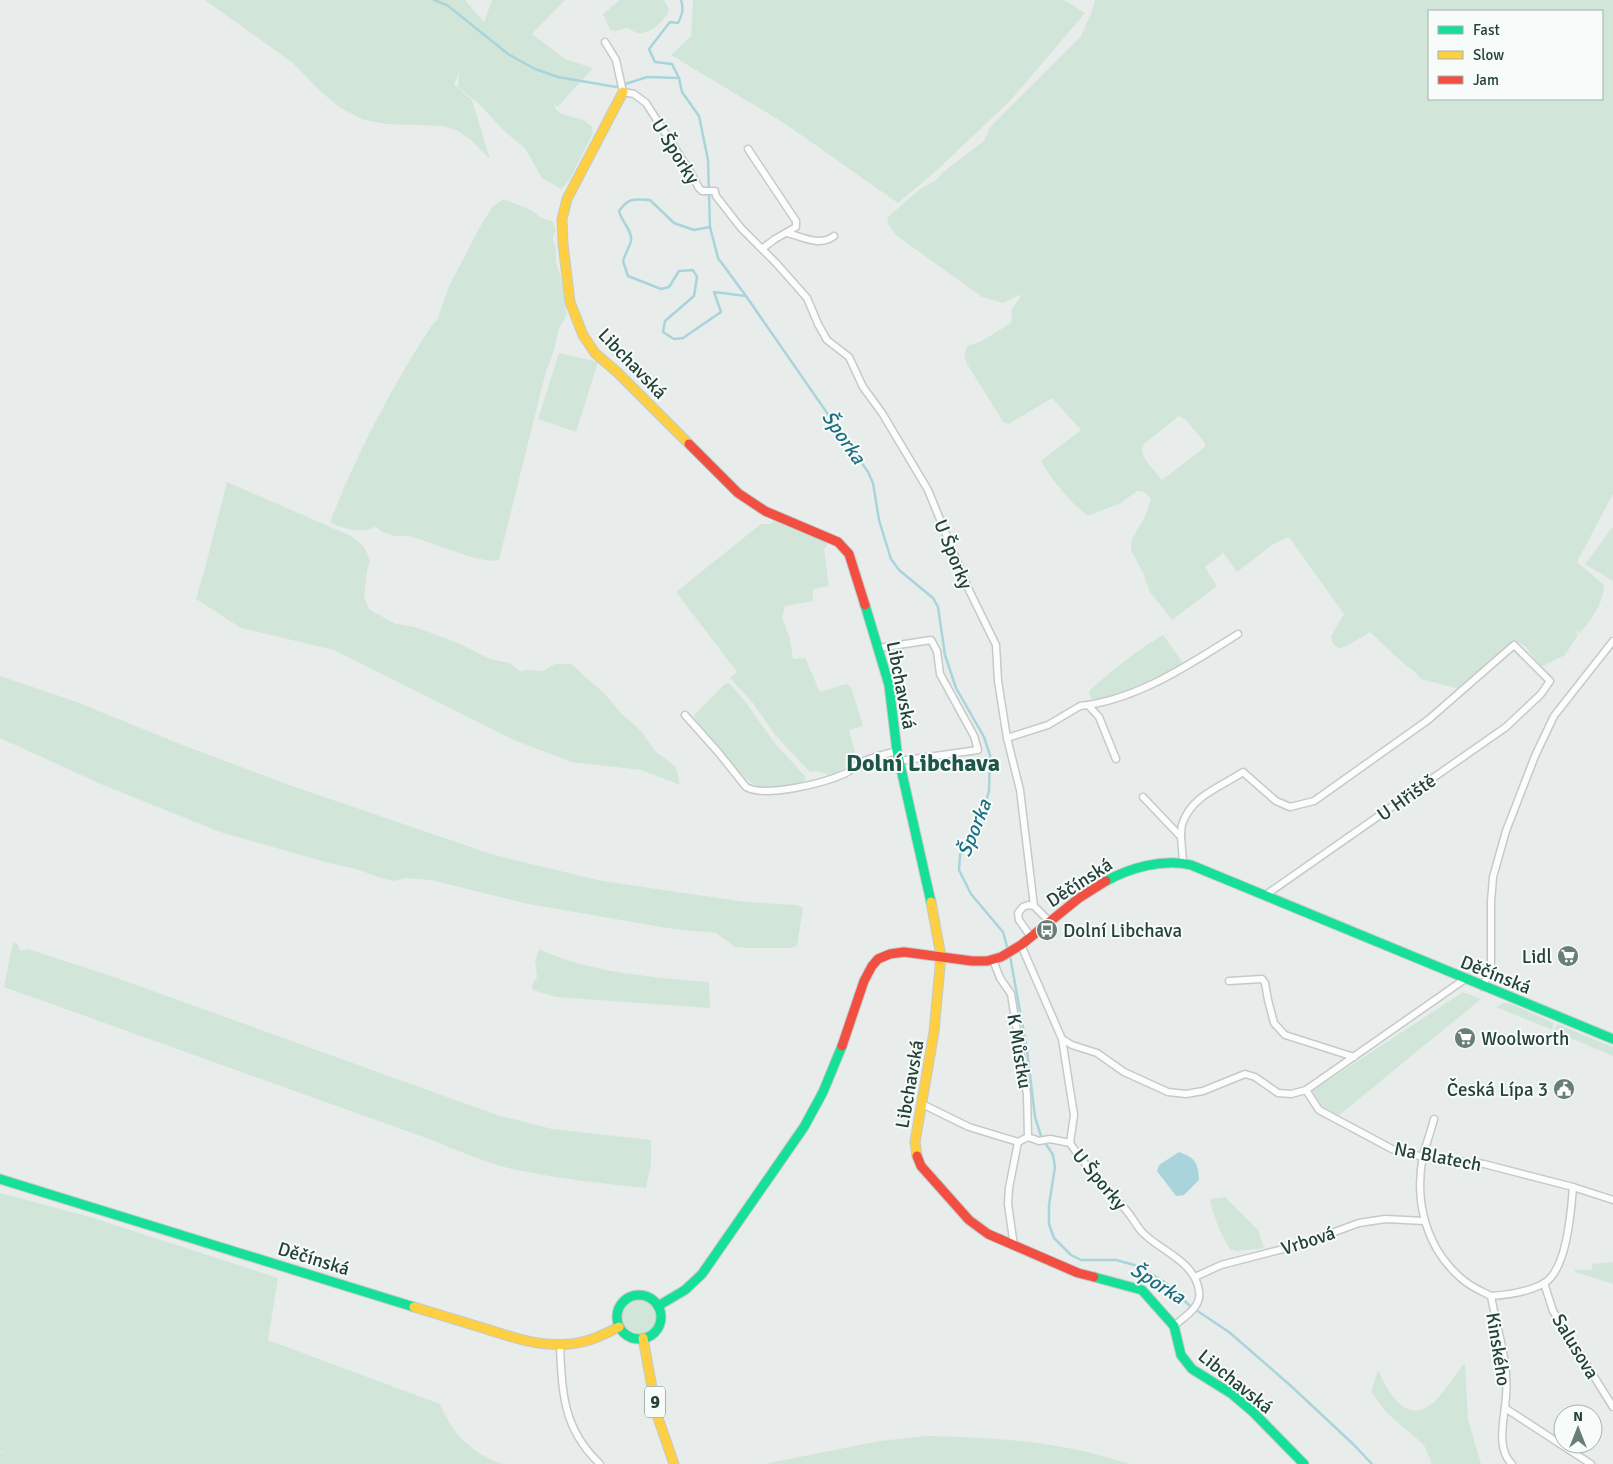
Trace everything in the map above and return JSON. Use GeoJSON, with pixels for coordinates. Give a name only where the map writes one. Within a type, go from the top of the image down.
{"type":"FeatureCollection","features":[{"type":"Feature","properties":{"kind":"main road","name":"Libchavská"},"geometry":{"type":"LineString","coordinates":[[622,87],[567,199],[562,219],[570,302],[583,335],[595,353],[617,372],[738,493],[765,511],[838,542],[849,554],[889,685],[897,751],[932,905],[941,956],[934,1032],[915,1142],[920,1166],[969,1220],[988,1234],[1078,1273],[1142,1290],[1174,1326],[1181,1355],[1192,1369],[1232,1394],[1252,1411],[1304,1464]]}},
{"type":"Feature","properties":{"kind":"main road","name":"Děčínská"},"geometry":{"type":"LineString","coordinates":[[658,1306],[685,1290],[702,1274],[816,1108],[840,1052],[864,981],[872,966],[882,957],[896,953],[941,956],[980,962],[993,960],[1019,947],[1049,921],[1103,882],[1126,870],[1152,864],[1183,862],[1207,870],[1613,1039]]}},
{"type":"Feature","properties":{"kind":"main road","name":"Děčínská"},"geometry":{"type":"LineString","coordinates":[[0,1179],[518,1339],[540,1344],[560,1345],[588,1342],[619,1327]]}},
{"type":"Feature","properties":{"kind":"main road"},"geometry":{"type":"LineString","coordinates":[[630,1296],[645,1296],[658,1306],[660,1319],[658,1328],[650,1336],[643,1338],[629,1336],[619,1327],[616,1318],[618,1309],[630,1296]]}},
{"type":"Feature","properties":{"kind":"main road","name":"9"},"geometry":{"type":"LineString","coordinates":[[643,1338],[657,1415],[674,1464]]}},
{"type":"Feature","properties":{"kind":"street"},"geometry":{"type":"LineString","coordinates":[[606,42],[616,60],[622,87]]}},
{"type":"Feature","properties":{"kind":"street","name":"U Šporky"},"geometry":{"type":"LineString","coordinates":[[622,87],[646,103],[702,191],[715,191],[716,196],[740,228],[762,248],[807,298],[827,340],[849,356],[863,387],[882,413],[928,490],[968,588],[996,645],[998,681],[1020,790],[1034,906]]}},
{"type":"Feature","properties":{"kind":"street"},"geometry":{"type":"LineString","coordinates":[[748,150],[796,220],[796,227],[762,248]]}},
{"type":"Feature","properties":{"kind":"street"},"geometry":{"type":"LineString","coordinates":[[788,233],[818,242],[828,241],[834,236]]}},
{"type":"Feature","properties":{"kind":"street"},"geometry":{"type":"LineString","coordinates":[[1008,738],[1048,724],[1080,706],[1114,698],[1170,675],[1238,634]]}},
{"type":"Feature","properties":{"kind":"street"},"geometry":{"type":"LineString","coordinates":[[879,648],[931,640],[937,651],[940,674],[974,736],[978,750],[899,761]]}},
{"type":"Feature","properties":{"kind":"street"},"geometry":{"type":"LineString","coordinates":[[1483,986],[1491,965],[1493,877],[1506,831],[1554,716],[1613,641]]}},
{"type":"Feature","properties":{"kind":"street","name":"U Hřiště"},"geometry":{"type":"LineString","coordinates":[[1181,838],[1182,822],[1197,800],[1243,772],[1276,801],[1290,807],[1314,801],[1428,720],[1514,645],[1550,681],[1541,694],[1506,727],[1267,894]]}},
{"type":"Feature","properties":{"kind":"street"},"geometry":{"type":"LineString","coordinates":[[1088,705],[1099,717],[1116,759]]}},
{"type":"Feature","properties":{"kind":"street"},"geometry":{"type":"LineString","coordinates":[[685,715],[746,787],[752,791],[778,790],[820,782],[846,773],[861,762],[897,751]]}},
{"type":"Feature","properties":{"kind":"street"},"geometry":{"type":"LineString","coordinates":[[1142,797],[1181,838],[1183,862]]}},
{"type":"Feature","properties":{"kind":"street"},"geometry":{"type":"LineString","coordinates":[[1031,937],[1019,920],[1018,913],[1023,907],[1028,905],[1034,906],[1049,921]]}},
{"type":"Feature","properties":{"kind":"street","name":"U Šporky"},"geometry":{"type":"LineString","coordinates":[[1019,947],[1062,1038],[1074,1116],[1070,1143],[1081,1160],[1142,1232],[1185,1264],[1195,1277]]}},
{"type":"Feature","properties":{"kind":"street","name":"K Můstku"},"geometry":{"type":"LineString","coordinates":[[993,960],[1000,978],[1011,994],[1027,1094],[1028,1137]]}},
{"type":"Feature","properties":{"kind":"street"},"geometry":{"type":"LineString","coordinates":[[1229,981],[1262,979],[1265,984],[1274,1023],[1285,1035],[1354,1057]]}},
{"type":"Feature","properties":{"kind":"street"},"geometry":{"type":"LineString","coordinates":[[1062,1038],[1072,1045],[1097,1053],[1124,1072],[1168,1092],[1186,1094],[1203,1091],[1245,1074],[1255,1076],[1278,1093],[1307,1093],[1354,1057],[1465,979]]}},
{"type":"Feature","properties":{"kind":"street","name":"Na Blatech"},"geometry":{"type":"LineString","coordinates":[[1307,1093],[1319,1110],[1392,1149],[1423,1157],[1484,1164],[1573,1187],[1613,1200]]}},
{"type":"Feature","properties":{"kind":"street"},"geometry":{"type":"LineString","coordinates":[[922,1104],[969,1127],[1018,1142],[1028,1137],[1040,1141],[1050,1139],[1070,1143]]}},
{"type":"Feature","properties":{"kind":"street","name":"Kinského"},"geometry":{"type":"LineString","coordinates":[[1434,1119],[1423,1157],[1420,1199],[1425,1222],[1432,1242],[1443,1261],[1462,1280],[1491,1296],[1505,1362],[1507,1395],[1505,1408],[1591,1464]]}},
{"type":"Feature","properties":{"kind":"street"},"geometry":{"type":"LineString","coordinates":[[1014,1246],[1008,1204],[1008,1188],[1018,1142]]}},
{"type":"Feature","properties":{"kind":"street"},"geometry":{"type":"LineString","coordinates":[[1491,1296],[1513,1294],[1544,1283],[1557,1268],[1564,1248],[1573,1187]]}},
{"type":"Feature","properties":{"kind":"street","name":"Vrbová"},"geometry":{"type":"LineString","coordinates":[[1195,1277],[1221,1265],[1300,1245],[1359,1223],[1385,1219],[1425,1222]]}},
{"type":"Feature","properties":{"kind":"street"},"geometry":{"type":"LineString","coordinates":[[1174,1326],[1190,1313],[1200,1300],[1200,1290],[1195,1277]]}},
{"type":"Feature","properties":{"kind":"street","name":"Salusova"},"geometry":{"type":"LineString","coordinates":[[1544,1283],[1553,1311],[1613,1407]]}},
{"type":"Feature","properties":{"kind":"street"},"geometry":{"type":"LineString","coordinates":[[560,1345],[562,1386],[566,1410],[579,1439],[600,1464]]}},
{"type":"Feature","properties":{"kind":"street"},"geometry":{"type":"LineString","coordinates":[[1505,1408],[1503,1423],[1504,1446],[1507,1459],[1512,1464]]}},
{"type":"Feature","properties":{"kind":"green space"},"geometry":{"type":"Polygon","coordinates":[[[205,0],[465,0],[484,22],[492,0],[565,0],[532,34],[565,59],[593,68],[558,107],[554,104],[555,108],[562,114],[586,122],[592,127],[593,133],[569,181],[561,189],[542,178],[525,148],[506,133],[478,103],[458,87],[459,73],[454,84],[472,100],[490,159],[471,140],[458,131],[444,126],[387,124],[364,120],[339,107],[319,90],[293,63],[205,0]]]}},
{"type":"Feature","properties":{"kind":"green space"},"geometry":{"type":"Polygon","coordinates":[[[620,0],[664,0],[669,10],[661,22],[647,32],[638,33],[627,28],[615,31],[610,30],[603,14],[620,0]]]}},
{"type":"Feature","properties":{"kind":"green space"},"geometry":{"type":"Polygon","coordinates":[[[693,0],[1064,0],[1085,13],[1010,101],[935,172],[898,203],[784,123],[671,55],[691,36],[693,0]]]}},
{"type":"Feature","properties":{"kind":"green space"},"geometry":{"type":"Polygon","coordinates":[[[1095,0],[1613,0],[1613,494],[1577,562],[1604,585],[1602,599],[1589,622],[1580,633],[1578,631],[1576,633],[1578,635],[1565,655],[1541,667],[1525,646],[1514,640],[1459,689],[1421,679],[1370,632],[1339,649],[1333,644],[1331,636],[1344,614],[1289,537],[1275,543],[1237,572],[1223,553],[1205,567],[1217,586],[1172,620],[1150,592],[1131,550],[1131,541],[1145,516],[1151,499],[1144,492],[1137,491],[1121,503],[1088,516],[1068,498],[1050,476],[1041,461],[1081,430],[1052,398],[1009,424],[1004,423],[967,364],[964,355],[967,346],[980,342],[1011,323],[1011,310],[1021,296],[1019,295],[1003,303],[982,297],[896,235],[887,222],[889,216],[920,189],[935,181],[943,172],[984,141],[990,127],[1081,36],[1095,0]],[[1179,416],[1144,444],[1142,449],[1148,463],[1162,480],[1205,447],[1205,443],[1186,420],[1179,416]]]}},
{"type":"Feature","properties":{"kind":"green space"},"geometry":{"type":"Polygon","coordinates":[[[504,199],[531,210],[540,217],[553,222],[556,230],[553,241],[556,248],[556,262],[561,278],[567,315],[559,328],[553,354],[546,371],[499,560],[489,561],[471,557],[410,536],[395,536],[374,527],[364,530],[352,530],[330,522],[376,420],[417,348],[437,320],[449,286],[481,225],[493,206],[504,199]]]}},
{"type":"Feature","properties":{"kind":"green space"},"geometry":{"type":"Polygon","coordinates":[[[559,353],[598,362],[576,432],[538,419],[559,353]]]}},
{"type":"Feature","properties":{"kind":"green space"},"geometry":{"type":"Polygon","coordinates":[[[227,482],[351,536],[364,547],[370,560],[364,597],[370,610],[396,624],[415,627],[458,643],[490,659],[510,663],[520,671],[543,671],[555,664],[571,664],[605,694],[622,714],[641,731],[655,751],[676,767],[680,785],[641,770],[571,762],[514,740],[334,650],[241,628],[196,599],[227,482]]]}},
{"type":"Feature","properties":{"kind":"green space"},"geometry":{"type":"Polygon","coordinates":[[[774,521],[827,542],[827,546],[824,549],[829,586],[813,589],[813,601],[785,606],[782,618],[790,639],[793,659],[805,658],[820,692],[846,684],[851,687],[863,726],[849,730],[857,759],[836,773],[828,775],[819,771],[810,772],[776,736],[753,703],[730,678],[737,672],[676,592],[761,524],[770,524],[774,521]]]}},
{"type":"Feature","properties":{"kind":"green space"},"geometry":{"type":"Polygon","coordinates":[[[1613,529],[1613,581],[1585,564],[1613,529]]]}},
{"type":"Feature","properties":{"kind":"green space"},"geometry":{"type":"Polygon","coordinates":[[[1163,635],[1183,663],[1169,672],[1108,698],[1094,700],[1090,697],[1089,691],[1106,676],[1134,654],[1163,635]]]}},
{"type":"Feature","properties":{"kind":"green space"},"geometry":{"type":"Polygon","coordinates":[[[0,676],[74,701],[185,746],[295,787],[497,856],[602,881],[746,902],[797,905],[803,908],[797,946],[790,948],[735,947],[716,933],[673,929],[528,904],[431,880],[405,878],[395,881],[384,879],[356,869],[220,832],[103,785],[0,738],[0,676]]]}},
{"type":"Feature","properties":{"kind":"green space"},"geometry":{"type":"Polygon","coordinates":[[[729,683],[744,700],[774,742],[806,777],[803,784],[770,788],[753,784],[717,747],[696,720],[694,715],[725,684],[729,683]]]}},
{"type":"Feature","properties":{"kind":"green space"},"geometry":{"type":"Polygon","coordinates":[[[13,942],[18,945],[20,951],[28,949],[117,978],[497,1115],[552,1129],[651,1140],[651,1163],[646,1188],[545,1175],[491,1163],[4,987],[13,942]]]}},
{"type":"Feature","properties":{"kind":"green space"},"geometry":{"type":"Polygon","coordinates":[[[539,949],[578,963],[622,973],[709,982],[710,1008],[556,997],[533,990],[532,985],[537,977],[535,961],[539,949]]]}},
{"type":"Feature","properties":{"kind":"green space"},"geometry":{"type":"Polygon","coordinates":[[[1463,992],[1481,999],[1338,1116],[1321,1105],[1312,1091],[1463,992]]]}},
{"type":"Feature","properties":{"kind":"green space"},"geometry":{"type":"Polygon","coordinates":[[[1503,1003],[1509,1003],[1554,1023],[1552,1030],[1496,1007],[1503,1003]]]}},
{"type":"Feature","properties":{"kind":"green space"},"geometry":{"type":"Polygon","coordinates":[[[1557,1024],[1613,1047],[1613,1056],[1554,1031],[1557,1024]]]}},
{"type":"Feature","properties":{"kind":"green space"},"geometry":{"type":"Polygon","coordinates":[[[0,1193],[90,1217],[278,1278],[268,1340],[440,1404],[451,1425],[465,1442],[482,1455],[503,1464],[0,1464],[0,1452],[8,1454],[0,1451],[0,1193]]]}},
{"type":"Feature","properties":{"kind":"green space"},"geometry":{"type":"Polygon","coordinates":[[[1225,1197],[1258,1230],[1264,1248],[1236,1251],[1230,1249],[1218,1225],[1210,1199],[1225,1197]]]}},
{"type":"Feature","properties":{"kind":"green space"},"geometry":{"type":"Polygon","coordinates":[[[1613,1262],[1613,1284],[1575,1272],[1575,1270],[1592,1270],[1592,1264],[1613,1262]]]}},
{"type":"Feature","properties":{"kind":"green space"},"geometry":{"type":"Polygon","coordinates":[[[639,1300],[651,1305],[656,1317],[651,1329],[639,1334],[627,1329],[622,1317],[627,1305],[639,1300]]]}},
{"type":"Feature","properties":{"kind":"green space"},"geometry":{"type":"Polygon","coordinates":[[[1465,1363],[1468,1420],[1481,1464],[1432,1464],[1424,1445],[1387,1413],[1371,1392],[1378,1370],[1388,1389],[1401,1405],[1408,1409],[1417,1410],[1426,1408],[1436,1400],[1465,1363]]]}},
{"type":"Feature","properties":{"kind":"green space"},"geometry":{"type":"Polygon","coordinates":[[[926,1436],[1040,1443],[1097,1454],[1130,1464],[764,1464],[880,1441],[926,1436]]]}},
{"type":"Feature","properties":{"kind":"water"},"geometry":{"type":"Polygon","coordinates":[[[1179,1152],[1189,1156],[1195,1162],[1199,1180],[1184,1195],[1176,1196],[1157,1171],[1159,1165],[1179,1152]]]}},
{"type":"Feature","properties":{"kind":"waterway"},"geometry":{"type":"LineString","coordinates":[[434,0],[447,5],[508,54],[535,69],[558,77],[616,87],[647,77],[679,78]]}},
{"type":"Feature","properties":{"kind":"waterway","name":"Šporka"},"geometry":{"type":"LineString","coordinates":[[681,0],[682,12],[678,23],[670,22],[649,49],[655,62],[672,64],[679,78],[682,92],[699,116],[708,160],[710,227],[718,258],[868,472],[873,483],[879,520],[891,559],[899,570],[933,598],[938,607],[945,655],[956,688],[984,737],[990,755],[989,791],[980,823],[960,855],[959,870],[971,894],[1003,932],[1008,950]]}},
{"type":"Feature","properties":{"kind":"waterway"},"geometry":{"type":"LineString","coordinates":[[710,227],[694,230],[674,223],[650,200],[636,199],[629,201],[619,211],[631,237],[623,261],[628,276],[661,289],[669,287],[679,271],[693,270],[697,277],[694,296],[665,321],[663,332],[674,339],[683,338],[721,312],[714,292],[746,296]]}},
{"type":"Feature","properties":{"kind":"waterway","name":"Šporka"},"geometry":{"type":"LineString","coordinates":[[1010,956],[1027,1050],[1035,1117],[1041,1136],[1053,1155],[1055,1167],[1049,1205],[1049,1224],[1054,1238],[1071,1255],[1081,1260],[1116,1260],[1138,1266],[1166,1283],[1190,1306],[1229,1332],[1291,1386],[1372,1464]]}},
{"type":"Feature","properties":{"kind":"traffic: fast"},"geometry":{"type":"LineString","coordinates":[[865,605],[889,685],[897,751],[931,902]]}},
{"type":"Feature","properties":{"kind":"traffic: fast"},"geometry":{"type":"LineString","coordinates":[[1106,881],[1136,868],[1169,863],[1191,865],[1613,1039]]}},
{"type":"Feature","properties":{"kind":"traffic: fast"},"geometry":{"type":"LineString","coordinates":[[658,1306],[685,1290],[702,1274],[804,1127],[823,1092],[842,1046]]}},
{"type":"Feature","properties":{"kind":"traffic: fast"},"geometry":{"type":"LineString","coordinates":[[0,1179],[414,1307]]}},
{"type":"Feature","properties":{"kind":"traffic: fast"},"geometry":{"type":"LineString","coordinates":[[1094,1277],[1142,1290],[1174,1326],[1181,1355],[1192,1369],[1232,1394],[1252,1411],[1304,1464]]}},
{"type":"Feature","properties":{"kind":"traffic: fast"},"geometry":{"type":"LineString","coordinates":[[639,1295],[651,1299],[657,1305],[661,1317],[657,1329],[651,1335],[639,1339],[627,1335],[621,1329],[617,1317],[621,1305],[627,1299],[639,1295]]}},
{"type":"Feature","properties":{"kind":"traffic: slow"},"geometry":{"type":"LineString","coordinates":[[623,92],[567,199],[562,219],[570,302],[583,335],[595,353],[617,372],[689,444]]}},
{"type":"Feature","properties":{"kind":"traffic: slow"},"geometry":{"type":"LineString","coordinates":[[917,1156],[915,1142],[934,1032],[941,956],[931,902]]}},
{"type":"Feature","properties":{"kind":"traffic: slow"},"geometry":{"type":"LineString","coordinates":[[414,1307],[536,1343],[558,1345],[582,1342],[601,1336],[619,1327]]}},
{"type":"Feature","properties":{"kind":"traffic: slow"},"geometry":{"type":"LineString","coordinates":[[643,1338],[657,1415],[674,1464]]}},
{"type":"Feature","properties":{"kind":"traffic: jam"},"geometry":{"type":"LineString","coordinates":[[689,444],[738,493],[765,511],[838,542],[849,554],[865,605]]}},
{"type":"Feature","properties":{"kind":"traffic: jam"},"geometry":{"type":"LineString","coordinates":[[842,1046],[864,981],[878,959],[890,954],[904,952],[972,961],[987,961],[1001,957],[1021,945],[1079,898],[1106,881]]}},
{"type":"Feature","properties":{"kind":"traffic: jam"},"geometry":{"type":"LineString","coordinates":[[917,1156],[921,1166],[969,1220],[988,1234],[1078,1273],[1094,1277]]}},
{"type":"Feature","properties":{"kind":"place","name":"Dolní Libchava"},"geometry":{"type":"Point","coordinates":[1047,930]}},
{"type":"Feature","properties":{"kind":"place","name":"Lidl"},"geometry":{"type":"Point","coordinates":[1568,956]}},
{"type":"Feature","properties":{"kind":"place","name":"Woolworth"},"geometry":{"type":"Point","coordinates":[1465,1038]}},
{"type":"Feature","properties":{"kind":"place","name":"Česká Lípa 3"},"geometry":{"type":"Point","coordinates":[1564,1089]}},
{"type":"Feature","properties":{"kind":"district","name":"Dolní Libchava"},"geometry":{"type":"Point","coordinates":[923,763]}}]}
